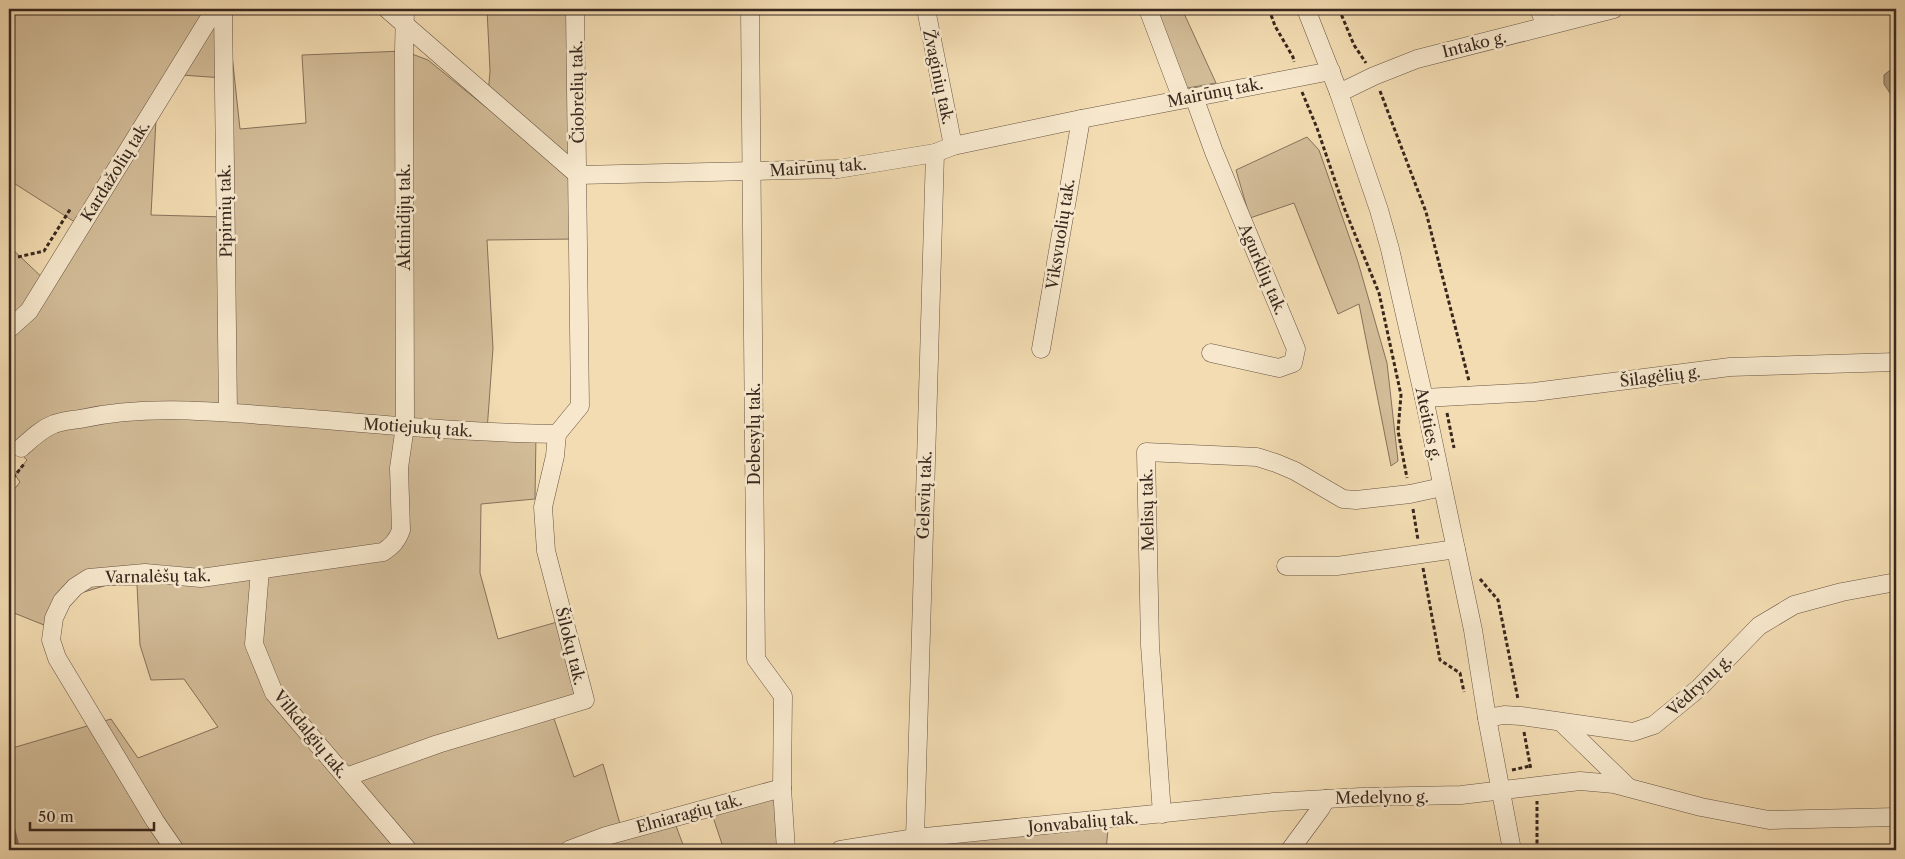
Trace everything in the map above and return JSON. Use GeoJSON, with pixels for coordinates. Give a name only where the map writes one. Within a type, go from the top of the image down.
{"type":"FeatureCollection","features":[{"type":"Feature","properties":{"kind":"street","name":"Kardažolių tak."},"geometry":{"type":"LineString","coordinates":[[9,329],[29,311],[215,9]]}},
{"type":"Feature","properties":{"kind":"street","name":"Pipirnių tak."},"geometry":{"type":"LineString","coordinates":[[224,9],[228,412]]}},
{"type":"Feature","properties":{"kind":"street"},"geometry":{"type":"LineString","coordinates":[[387,9],[405,16],[578,175],[580,406],[557,434]]}},
{"type":"Feature","properties":{"kind":"street","name":"Čiobrelių tak."},"geometry":{"type":"LineString","coordinates":[[575,9],[578,175]]}},
{"type":"Feature","properties":{"kind":"street","name":"Debesylų tak."},"geometry":{"type":"LineString","coordinates":[[750,9],[756,659],[783,696],[782,788],[786,850]]}},
{"type":"Feature","properties":{"kind":"street","name":"Žvaginių tak."},"geometry":{"type":"LineString","coordinates":[[926,9],[953,146]]}},
{"type":"Feature","properties":{"kind":"street","name":"Agurklių tak."},"geometry":{"type":"LineString","coordinates":[[1148,9],[1214,152],[1296,349],[1293,363],[1280,368],[1211,353]]}},
{"type":"Feature","properties":{"kind":"street","name":"Ateities g."},"geometry":{"type":"LineString","coordinates":[[1306,9],[1339,93],[1379,210],[1390,249],[1424,398],[1473,630],[1487,718],[1512,850]]}},
{"type":"Feature","properties":{"kind":"street"},"geometry":{"type":"LineString","coordinates":[[1539,9],[1546,26]]}},
{"type":"Feature","properties":{"kind":"street","name":"Intako g."},"geometry":{"type":"LineString","coordinates":[[1339,93],[1416,59],[1614,9]]}},
{"type":"Feature","properties":{"kind":"street","name":"Aktinidijų tak."},"geometry":{"type":"LineString","coordinates":[[405,16],[405,426]]}},
{"type":"Feature","properties":{"kind":"street","name":"Mairūnų tak."},"geometry":{"type":"LineString","coordinates":[[578,175],[838,169],[935,153],[953,146],[1081,119],[1296,76],[1331,71]]}},
{"type":"Feature","properties":{"kind":"street","name":"Viksvuolių tak."},"geometry":{"type":"LineString","coordinates":[[1041,349],[1081,119]]}},
{"type":"Feature","properties":{"kind":"street","name":"Gelsvių tak."},"geometry":{"type":"LineString","coordinates":[[916,838],[935,153]]}},
{"type":"Feature","properties":{"kind":"street","name":"Šilagėlių g."},"geometry":{"type":"LineString","coordinates":[[1424,398],[1534,392],[1730,367],[1896,362]]}},
{"type":"Feature","properties":{"kind":"street","name":"Motiejukų tak."},"geometry":{"type":"LineString","coordinates":[[21,448],[41,430],[54,424],[126,411],[160,410],[228,412],[405,426],[557,434]]}},
{"type":"Feature","properties":{"kind":"street","name":"Varnalėšų tak."},"geometry":{"type":"LineString","coordinates":[[175,850],[155,821],[57,658],[51,640],[54,618],[62,601],[75,587],[90,578],[145,574],[201,578],[383,552],[398,540],[401,530],[399,468],[405,426]]}},
{"type":"Feature","properties":{"kind":"street","name":"Šilokų tak."},"geometry":{"type":"LineString","coordinates":[[346,777],[438,744],[585,700],[546,551],[543,507],[555,456],[557,434]]}},
{"type":"Feature","properties":{"kind":"street","name":"Melisų tak."},"geometry":{"type":"LineString","coordinates":[[1162,814],[1150,645],[1146,452],[1257,457],[1295,471],[1343,499],[1356,500],[1410,494],[1442,487]]}},
{"type":"Feature","properties":{"kind":"street"},"geometry":{"type":"LineString","coordinates":[[1286,566],[1337,566],[1456,549]]}},
{"type":"Feature","properties":{"kind":"street","name":"Vilkdalgių tak."},"geometry":{"type":"LineString","coordinates":[[260,570],[254,644],[274,693],[408,850]]}},
{"type":"Feature","properties":{"kind":"street","name":"Vėdrynų g."},"geometry":{"type":"LineString","coordinates":[[1487,718],[1504,715],[1521,716],[1633,732],[1654,725],[1699,688],[1759,626],[1794,605],[1842,592],[1896,582]]}},
{"type":"Feature","properties":{"kind":"street"},"geometry":{"type":"LineString","coordinates":[[1561,722],[1628,788]]}},
{"type":"Feature","properties":{"kind":"street","name":"Medelyno g."},"geometry":{"type":"LineString","coordinates":[[1290,850],[1321,808],[1326,798],[1461,795],[1580,781],[1614,784],[1701,807],[1769,820],[1896,817]]}},
{"type":"Feature","properties":{"kind":"street","name":"Elniaragių tak."},"geometry":{"type":"LineString","coordinates":[[569,850],[606,836],[782,788]]}},
{"type":"Feature","properties":{"kind":"street","name":"Jonvabalių tak."},"geometry":{"type":"LineString","coordinates":[[840,850],[916,838],[1326,798]]}},
{"type":"Feature","properties":{"kind":"path"},"geometry":{"type":"LineString","coordinates":[[1269,9],[1275,26],[1293,57],[1296,76],[1318,128],[1345,210],[1379,293],[1401,395],[1398,431],[1440,660],[1460,674],[1466,701]]}},
{"type":"Feature","properties":{"kind":"path"},"geometry":{"type":"LineString","coordinates":[[1339,9],[1354,45],[1374,76],[1426,212],[1472,396]]}},
{"type":"Feature","properties":{"kind":"path"},"geometry":{"type":"LineString","coordinates":[[18,257],[44,251],[75,201]]}},
{"type":"Feature","properties":{"kind":"path"},"geometry":{"type":"LineString","coordinates":[[1444,397],[1454,453]]}},
{"type":"Feature","properties":{"kind":"path"},"geometry":{"type":"LineString","coordinates":[[1477,575],[1498,600],[1530,766],[1536,786],[1536,850]]}},
{"type":"Feature","properties":{"kind":"shaded area"},"geometry":{"type":"Polygon","coordinates":[[[9,9],[227,9],[240,129],[306,123],[302,55],[404,51],[428,60],[487,108],[490,71],[487,9],[575,9],[578,239],[487,240],[493,348],[487,431],[536,434],[535,499],[481,504],[480,573],[498,639],[564,620],[585,700],[551,710],[574,777],[603,764],[622,831],[673,818],[685,850],[9,850],[9,749],[111,719],[138,758],[218,727],[184,679],[151,680],[140,645],[137,585],[107,585],[84,592],[78,579],[53,604],[44,625],[9,611],[9,496],[20,482],[15,475],[27,460],[9,443],[9,246],[47,282],[81,226],[9,180],[9,9]],[[181,75],[156,119],[151,215],[225,217],[224,78],[181,75]]]}},
{"type":"Feature","properties":{"kind":"shaded area"},"geometry":{"type":"Polygon","coordinates":[[[1153,9],[1182,9],[1216,83],[1182,89],[1153,9]]]}},
{"type":"Feature","properties":{"kind":"shaded area"},"geometry":{"type":"Polygon","coordinates":[[[1896,70],[1896,102],[1884,84],[1884,75],[1889,71],[1896,70]]]}},
{"type":"Feature","properties":{"kind":"shaded area"},"geometry":{"type":"Polygon","coordinates":[[[1307,137],[1319,150],[1358,262],[1387,363],[1398,461],[1391,466],[1359,304],[1338,314],[1294,203],[1250,218],[1236,170],[1307,137]]]}},
{"type":"Feature","properties":{"kind":"shaded area"},"geometry":{"type":"Polygon","coordinates":[[[782,788],[786,850],[724,850],[710,808],[782,788]]]}},
{"type":"Feature","properties":{"kind":"shaded area"},"geometry":{"type":"Polygon","coordinates":[[[1109,820],[1106,850],[840,850],[1109,820]]]}},
{"type":"Feature","properties":{"kind":"waterway"},"geometry":{"type":"LineString","coordinates":[[9,814],[18,850]]}}]}
